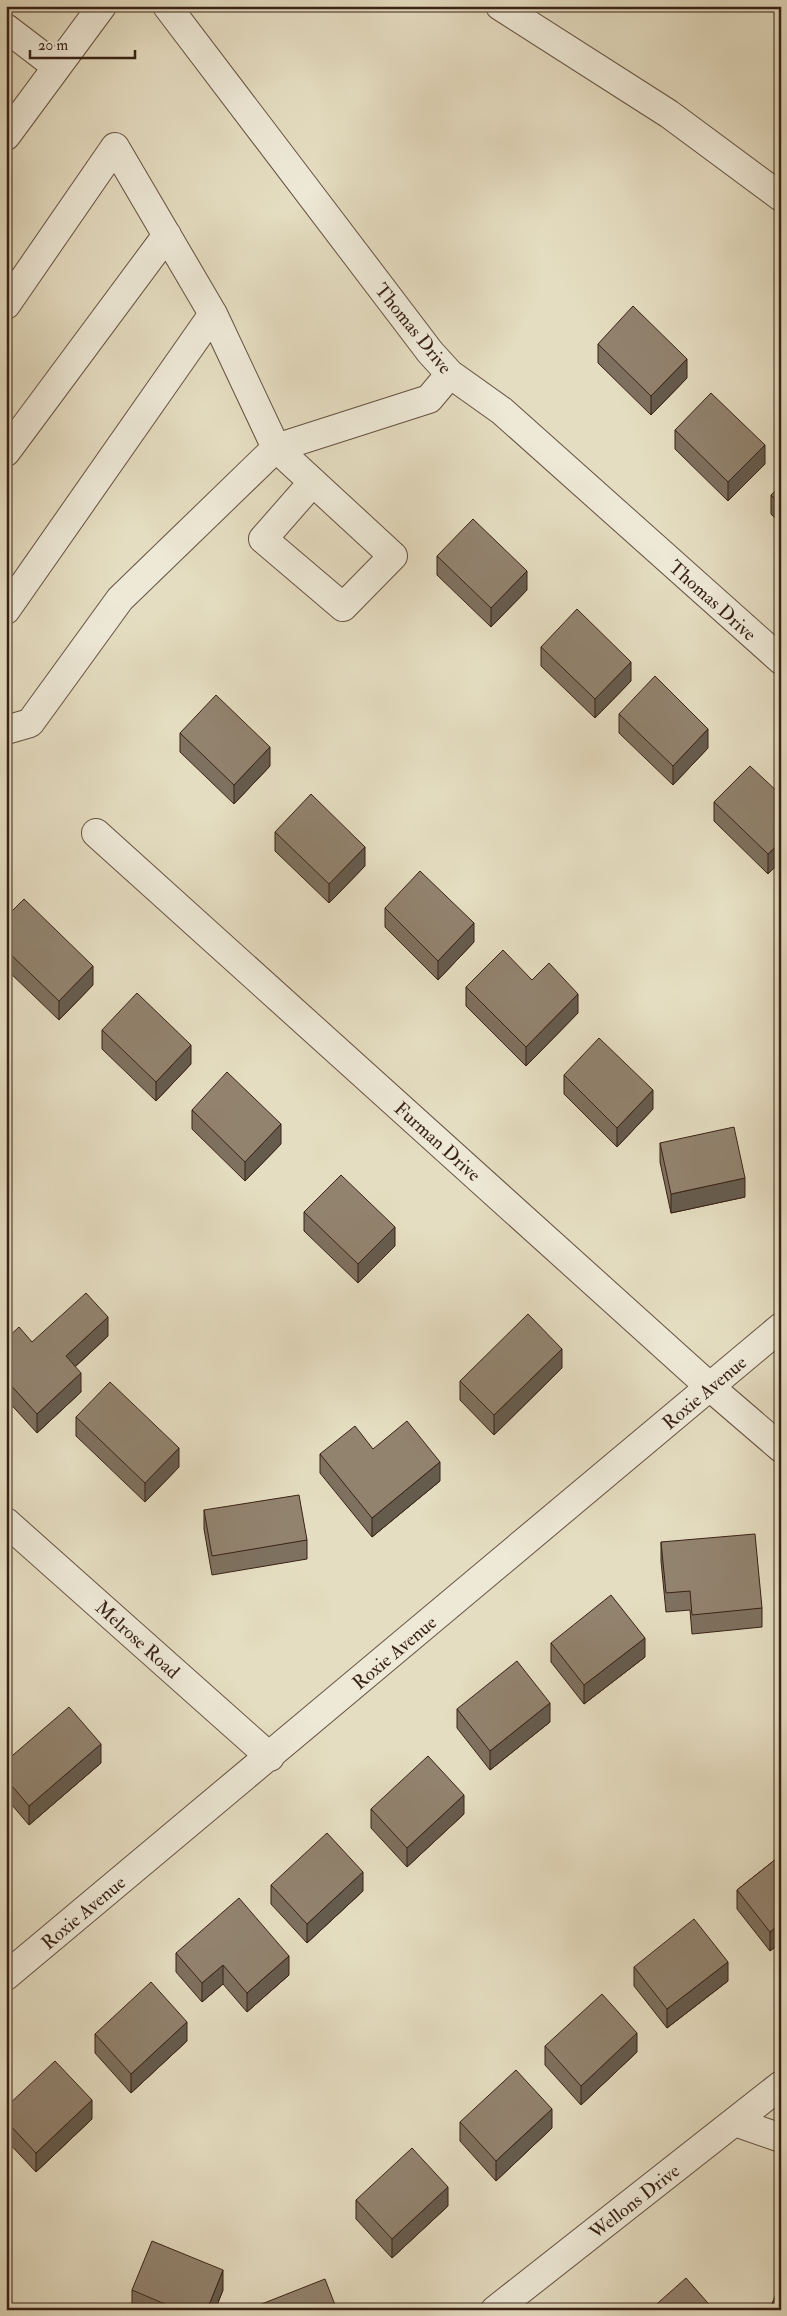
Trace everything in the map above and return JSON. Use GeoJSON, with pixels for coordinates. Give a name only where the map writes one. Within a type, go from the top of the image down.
{"type":"FeatureCollection","features":[{"type":"Feature","properties":{"kind":"street"},"geometry":{"type":"LineString","coordinates":[[6,136],[102,6]]}},
{"type":"Feature","properties":{"kind":"street","name":"Thomas Drive"},"geometry":{"type":"LineString","coordinates":[[167,6],[424,344],[450,374],[502,411],[781,660]]}},
{"type":"Feature","properties":{"kind":"street"},"geometry":{"type":"LineString","coordinates":[[500,6],[669,114],[781,198]]}},
{"type":"Feature","properties":{"kind":"street"},"geometry":{"type":"LineString","coordinates":[[6,28],[57,67]]}},
{"type":"Feature","properties":{"kind":"street"},"geometry":{"type":"LineString","coordinates":[[6,305],[115,147],[213,314],[276,448],[313,482],[393,556],[343,607],[263,539],[313,482]]}},
{"type":"Feature","properties":{"kind":"street"},"geometry":{"type":"LineString","coordinates":[[6,452],[167,235]]}},
{"type":"Feature","properties":{"kind":"street"},"geometry":{"type":"LineString","coordinates":[[6,610],[213,314]]}},
{"type":"Feature","properties":{"kind":"street"},"geometry":{"type":"LineString","coordinates":[[6,730],[30,723],[120,599],[276,448],[428,399],[450,374]]}},
{"type":"Feature","properties":{"kind":"street","name":"Furman Drive"},"geometry":{"type":"LineString","coordinates":[[96,833],[710,1388],[781,1448]]}},
{"type":"Feature","properties":{"kind":"street","name":"Roxie Avenue"},"geometry":{"type":"LineString","coordinates":[[6,1976],[270,1757],[781,1327]]}},
{"type":"Feature","properties":{"kind":"street","name":"Melrose Road"},"geometry":{"type":"LineString","coordinates":[[6,1522],[270,1757]]}},
{"type":"Feature","properties":{"kind":"street","name":"Wellons Drive"},"geometry":{"type":"LineString","coordinates":[[495,2310],[781,2085]]}},
{"type":"Feature","properties":{"kind":"street"},"geometry":{"type":"LineString","coordinates":[[735,2122],[781,2138]]}},
{"type":"Feature","properties":{"kind":"building"},"geometry":{"type":"Polygon","coordinates":[[[633,306],[687,359],[651,396],[598,344],[633,306]]]}},
{"type":"Feature","properties":{"kind":"building"},"geometry":{"type":"Polygon","coordinates":[[[711,393],[765,445],[728,482],[675,430],[711,393]]]}},
{"type":"Feature","properties":{"kind":"building"},"geometry":{"type":"Polygon","coordinates":[[[781,485],[781,505],[771,495],[781,485]]]}},
{"type":"Feature","properties":{"kind":"building"},"geometry":{"type":"Polygon","coordinates":[[[473,519],[527,571],[491,608],[437,556],[473,519]]]}},
{"type":"Feature","properties":{"kind":"building"},"geometry":{"type":"Polygon","coordinates":[[[577,609],[631,662],[595,699],[541,647],[577,609]]]}},
{"type":"Feature","properties":{"kind":"building"},"geometry":{"type":"Polygon","coordinates":[[[655,676],[708,729],[673,766],[619,714],[655,676]]]}},
{"type":"Feature","properties":{"kind":"building"},"geometry":{"type":"Polygon","coordinates":[[[216,695],[270,747],[234,785],[180,733],[216,695]]]}},
{"type":"Feature","properties":{"kind":"building"},"geometry":{"type":"Polygon","coordinates":[[[750,766],[781,795],[781,842],[768,854],[714,802],[750,766]]]}},
{"type":"Feature","properties":{"kind":"building"},"geometry":{"type":"Polygon","coordinates":[[[311,794],[365,847],[329,884],[275,832],[311,794]]]}},
{"type":"Feature","properties":{"kind":"building"},"geometry":{"type":"Polygon","coordinates":[[[420,871],[474,923],[438,961],[385,908],[420,871]]]}},
{"type":"Feature","properties":{"kind":"building"},"geometry":{"type":"Polygon","coordinates":[[[24,899],[93,966],[59,1001],[6,950],[6,917],[24,899]]]}},
{"type":"Feature","properties":{"kind":"building"},"geometry":{"type":"Polygon","coordinates":[[[503,950],[532,980],[549,963],[578,994],[526,1047],[466,987],[503,950]]]}},
{"type":"Feature","properties":{"kind":"building"},"geometry":{"type":"Polygon","coordinates":[[[137,993],[191,1045],[156,1082],[102,1030],[137,993]]]}},
{"type":"Feature","properties":{"kind":"building"},"geometry":{"type":"Polygon","coordinates":[[[599,1038],[653,1090],[617,1128],[564,1075],[599,1038]]]}},
{"type":"Feature","properties":{"kind":"building"},"geometry":{"type":"Polygon","coordinates":[[[227,1072],[281,1124],[245,1162],[192,1110],[227,1072]]]}},
{"type":"Feature","properties":{"kind":"building"},"geometry":{"type":"Polygon","coordinates":[[[734,1127],[745,1178],[671,1194],[660,1143],[734,1127]]]}},
{"type":"Feature","properties":{"kind":"building"},"geometry":{"type":"Polygon","coordinates":[[[341,1175],[395,1227],[358,1264],[304,1212],[341,1175]]]}},
{"type":"Feature","properties":{"kind":"building"},"geometry":{"type":"Polygon","coordinates":[[[86,1293],[108,1317],[66,1356],[81,1373],[37,1414],[6,1380],[6,1339],[19,1327],[32,1342],[86,1293]]]}},
{"type":"Feature","properties":{"kind":"building"},"geometry":{"type":"Polygon","coordinates":[[[528,1314],[562,1349],[494,1415],[460,1381],[528,1314]]]}},
{"type":"Feature","properties":{"kind":"building"},"geometry":{"type":"Polygon","coordinates":[[[110,1382],[179,1448],[145,1483],[76,1417],[110,1382]]]}},
{"type":"Feature","properties":{"kind":"building"},"geometry":{"type":"Polygon","coordinates":[[[407,1421],[440,1462],[372,1518],[320,1454],[355,1426],[373,1449],[407,1421]]]}},
{"type":"Feature","properties":{"kind":"building"},"geometry":{"type":"Polygon","coordinates":[[[299,1495],[307,1540],[212,1556],[204,1510],[299,1495]]]}},
{"type":"Feature","properties":{"kind":"building"},"geometry":{"type":"Polygon","coordinates":[[[755,1534],[762,1608],[692,1615],[690,1591],[666,1593],[661,1542],[755,1534]]]}},
{"type":"Feature","properties":{"kind":"building"},"geometry":{"type":"Polygon","coordinates":[[[611,1595],[645,1638],[584,1685],[551,1643],[611,1595]]]}},
{"type":"Feature","properties":{"kind":"building"},"geometry":{"type":"Polygon","coordinates":[[[517,1661],[550,1703],[490,1751],[457,1709],[517,1661]]]}},
{"type":"Feature","properties":{"kind":"building"},"geometry":{"type":"Polygon","coordinates":[[[69,1707],[101,1744],[29,1806],[6,1779],[6,1761],[69,1707]]]}},
{"type":"Feature","properties":{"kind":"building"},"geometry":{"type":"Polygon","coordinates":[[[428,1756],[464,1795],[407,1848],[371,1809],[428,1756]]]}},
{"type":"Feature","properties":{"kind":"building"},"geometry":{"type":"Polygon","coordinates":[[[327,1833],[363,1872],[307,1924],[271,1885],[327,1833]]]}},
{"type":"Feature","properties":{"kind":"building"},"geometry":{"type":"Polygon","coordinates":[[[781,1855],[781,1923],[770,1932],[737,1890],[781,1855]]]}},
{"type":"Feature","properties":{"kind":"building"},"geometry":{"type":"Polygon","coordinates":[[[239,1898],[289,1956],[247,1993],[223,1965],[202,1983],[176,1953],[239,1898]]]}},
{"type":"Feature","properties":{"kind":"building"},"geometry":{"type":"Polygon","coordinates":[[[694,1919],[728,1962],[667,2009],[634,1967],[694,1919]]]}},
{"type":"Feature","properties":{"kind":"building"},"geometry":{"type":"Polygon","coordinates":[[[151,1982],[187,2022],[131,2074],[95,2034],[151,1982]]]}},
{"type":"Feature","properties":{"kind":"building"},"geometry":{"type":"Polygon","coordinates":[[[602,1994],[637,2033],[581,2086],[545,2046],[602,1994]]]}},
{"type":"Feature","properties":{"kind":"building"},"geometry":{"type":"Polygon","coordinates":[[[55,2061],[92,2100],[36,2153],[6,2121],[6,2107],[55,2061]]]}},
{"type":"Feature","properties":{"kind":"building"},"geometry":{"type":"Polygon","coordinates":[[[516,2070],[552,2109],[496,2161],[460,2122],[516,2070]]]}},
{"type":"Feature","properties":{"kind":"building"},"geometry":{"type":"Polygon","coordinates":[[[412,2148],[448,2187],[392,2239],[356,2200],[412,2148]]]}},
{"type":"Feature","properties":{"kind":"building"},"geometry":{"type":"Polygon","coordinates":[[[152,2241],[223,2270],[207,2310],[179,2310],[132,2290],[152,2241]]]}},
{"type":"Feature","properties":{"kind":"building"},"geometry":{"type":"Polygon","coordinates":[[[686,2278],[714,2310],[650,2310],[686,2278]]]}},
{"type":"Feature","properties":{"kind":"building"},"geometry":{"type":"Polygon","coordinates":[[[325,2279],[337,2310],[255,2310],[254,2307],[325,2279]]]}},
{"type":"Feature","properties":{"kind":"building"},"geometry":{"type":"Polygon","coordinates":[[[781,2282],[781,2307],[772,2304],[781,2282]]]}}]}
